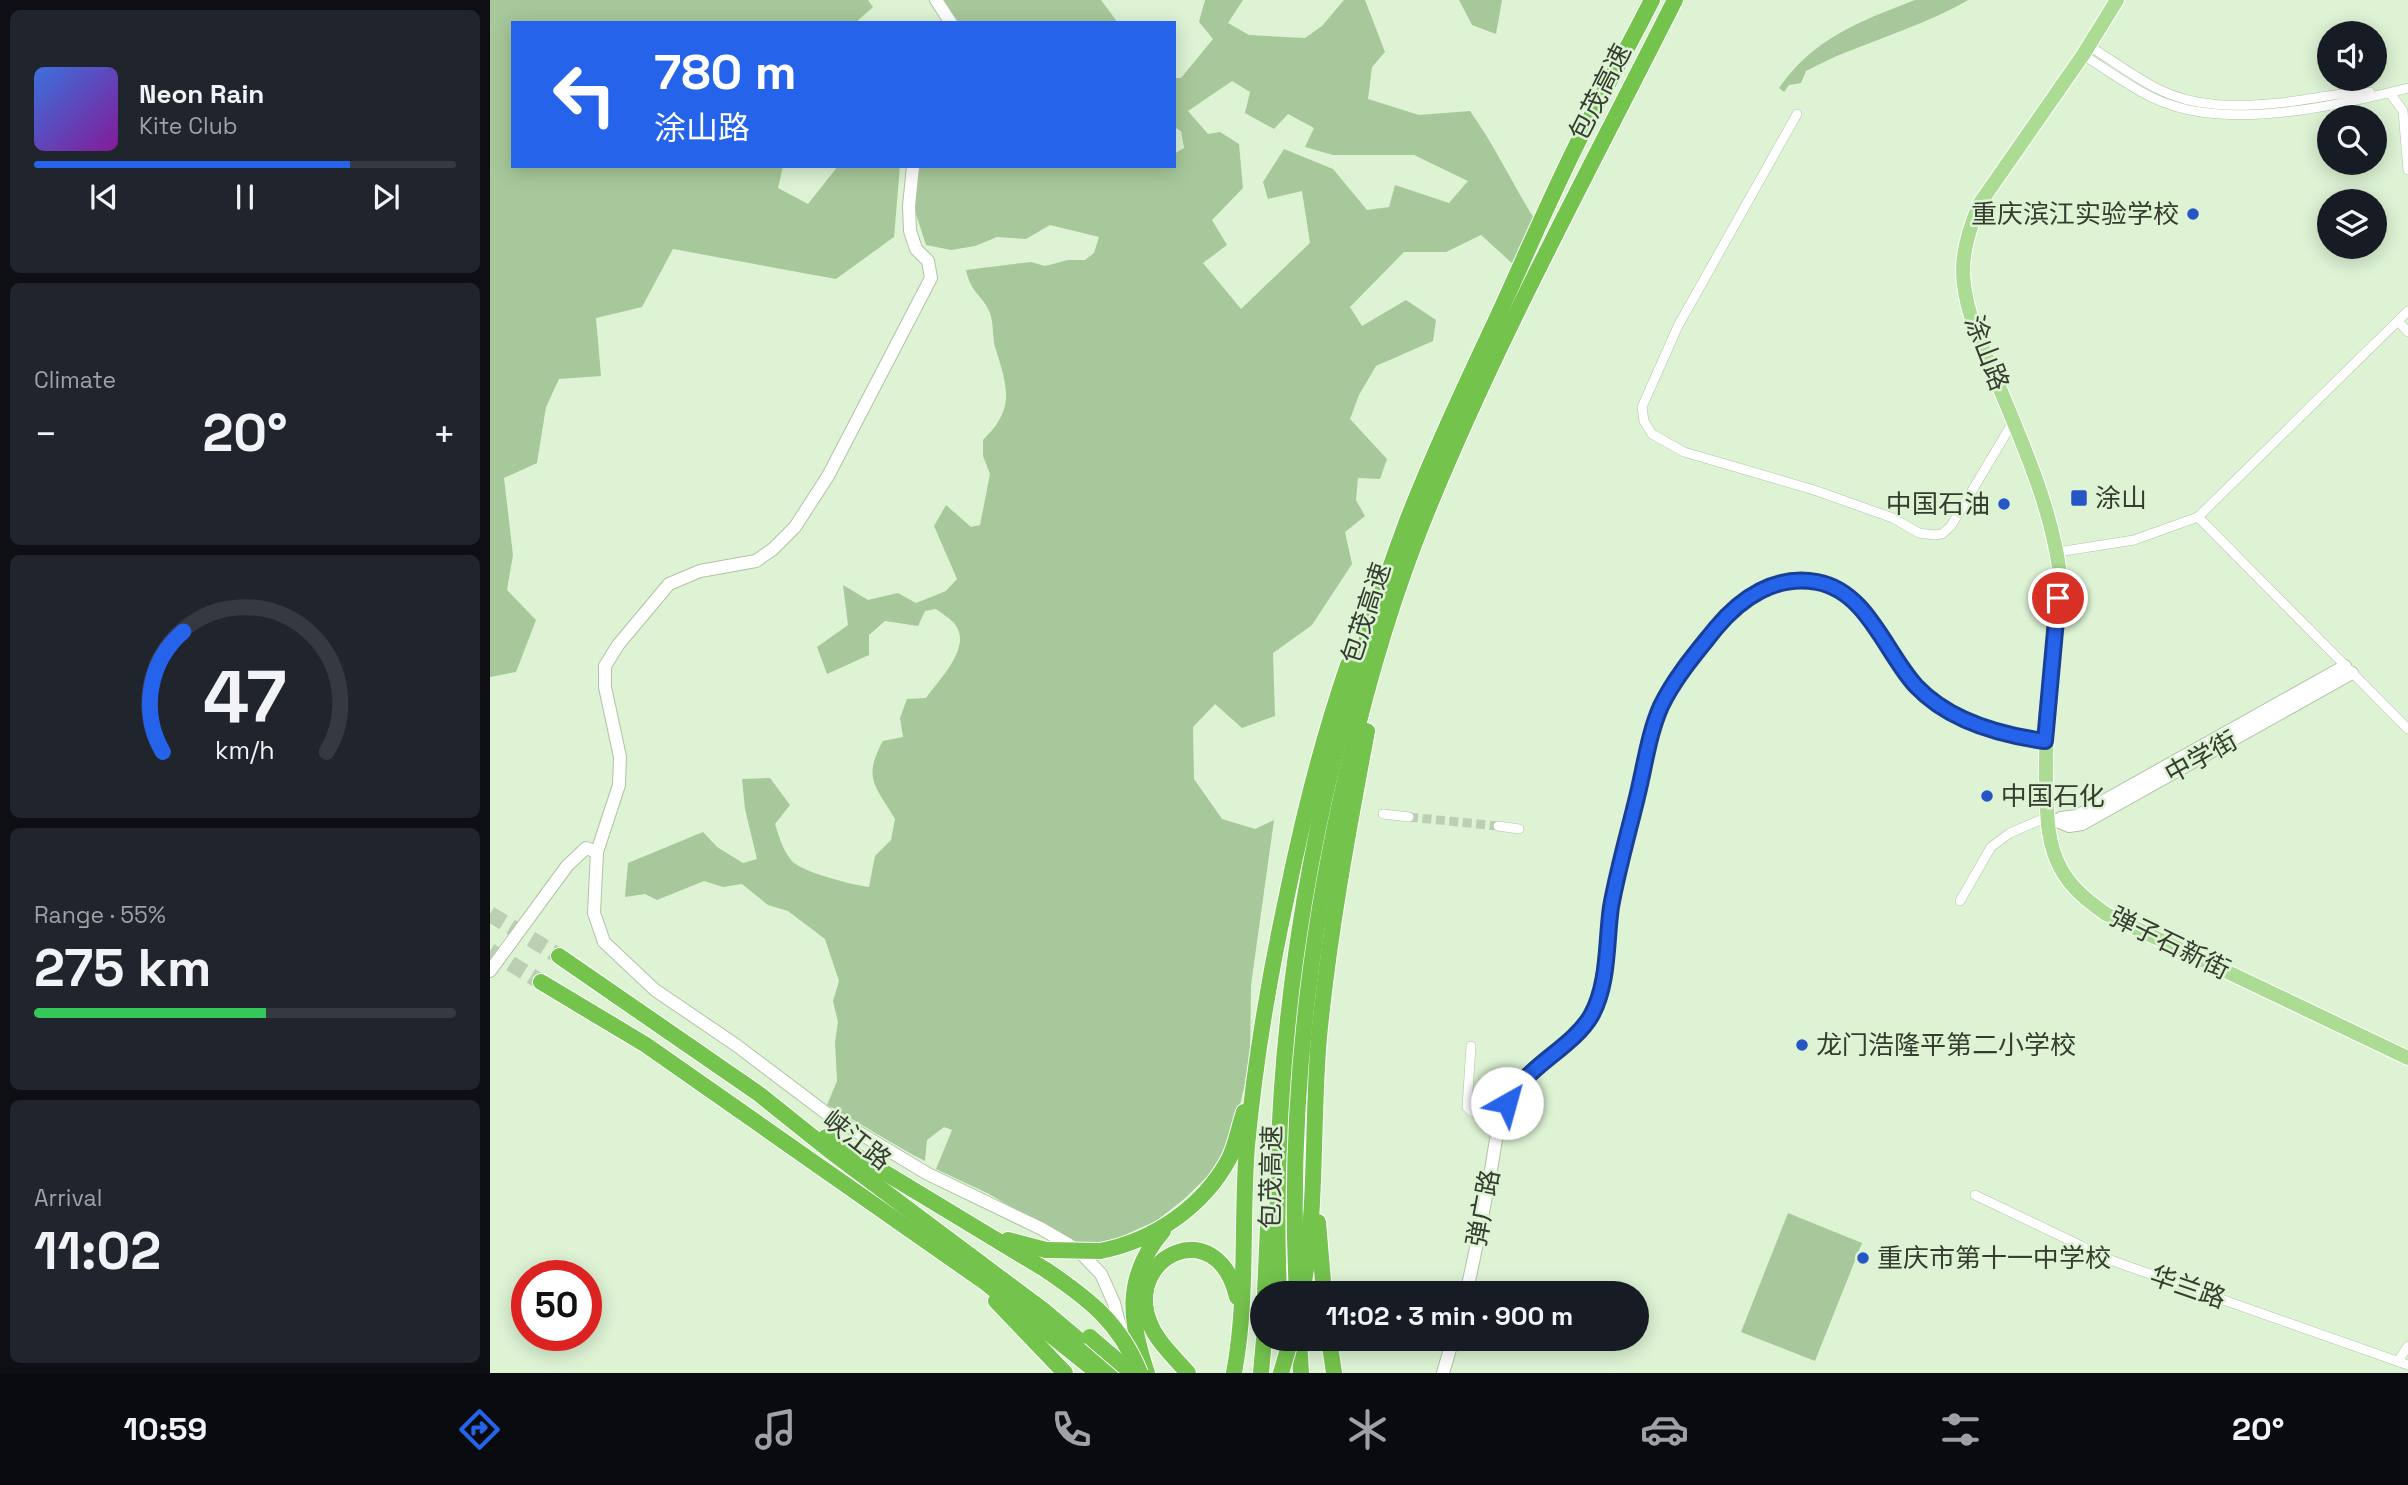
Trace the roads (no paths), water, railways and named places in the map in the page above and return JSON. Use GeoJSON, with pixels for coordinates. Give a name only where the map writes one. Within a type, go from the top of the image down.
{"type":"FeatureCollection","features":[{"type":"Feature","properties":{"kind":"highway","name":"包茂高速"},"geometry":{"type":"LineString","coordinates":[[1279,1281],[1277,1165],[1288,1020],[1302,914],[1315,843],[1347,703],[1409,516],[1456,405],[1582,134],[1652,0]]}},
{"type":"Feature","properties":{"kind":"highway","name":"包茂高速"},"geometry":{"type":"LineString","coordinates":[[1298,1281],[1294,1219],[1296,1114],[1307,990],[1337,816],[1358,726],[1388,622],[1424,520],[1470,413],[1601,144],[1675,0]]}},
{"type":"Feature","properties":{"kind":"highway"},"geometry":{"type":"LineString","coordinates":[[1234,1373],[1241,1318],[1247,1148],[1255,1069],[1291,876],[1326,734],[1348,666],[1391,566]]}},
{"type":"Feature","properties":{"kind":"highway"},"geometry":{"type":"LineString","coordinates":[[1301,1281],[1309,1242],[1319,1038],[1339,886],[1388,622]]}},
{"type":"Feature","properties":{"kind":"highway","name":"峡江路"},"geometry":{"type":"LineString","coordinates":[[559,956],[759,1094],[839,1158],[1000,1278],[1047,1304],[1083,1345],[1098,1373]]}},
{"type":"Feature","properties":{"kind":"highway","name":"峡江路"},"geometry":{"type":"LineString","coordinates":[[541,982],[646,1045],[1013,1303],[1083,1345],[1120,1373]]}},
{"type":"Feature","properties":{"kind":"highway"},"geometry":{"type":"LineString","coordinates":[[1147,1373],[1135,1333],[1133,1314],[1136,1276],[1151,1247],[1209,1186],[1229,1158],[1255,1069]]}},
{"type":"Feature","properties":{"kind":"highway"},"geometry":{"type":"LineString","coordinates":[[759,1094],[922,1197],[1046,1270],[1093,1304],[1112,1322],[1126,1343],[1140,1373]]}},
{"type":"Feature","properties":{"kind":"highway"},"geometry":{"type":"LineString","coordinates":[[1314,1134],[1323,1281]]}},
{"type":"Feature","properties":{"kind":"highway"},"geometry":{"type":"LineString","coordinates":[[1265,1281],[1267,1241],[1277,1165]]}},
{"type":"Feature","properties":{"kind":"highway"},"geometry":{"type":"LineString","coordinates":[[965,1221],[1006,1239],[1046,1250],[1100,1251],[1137,1241],[1175,1219]]}},
{"type":"Feature","properties":{"kind":"highway"},"geometry":{"type":"LineString","coordinates":[[919,1237],[993,1298],[1066,1373]]}},
{"type":"Feature","properties":{"kind":"highway"},"geometry":{"type":"LineString","coordinates":[[1188,1373],[1164,1346],[1148,1319],[1145,1303],[1146,1288],[1152,1274],[1173,1252],[1186,1248],[1214,1257],[1230,1276],[1241,1318]]}},
{"type":"Feature","properties":{"kind":"highway"},"geometry":{"type":"LineString","coordinates":[[1083,1345],[1132,1373]]}},
{"type":"Feature","properties":{"kind":"highway"},"geometry":{"type":"LineString","coordinates":[[1261,1373],[1263,1351]]}},
{"type":"Feature","properties":{"kind":"highway"},"geometry":{"type":"LineString","coordinates":[[1281,1351],[1282,1373]]}},
{"type":"Feature","properties":{"kind":"highway"},"geometry":{"type":"LineString","coordinates":[[1282,1373],[1288,1351]]}},
{"type":"Feature","properties":{"kind":"highway"},"geometry":{"type":"LineString","coordinates":[[1300,1351],[1301,1373]]}},
{"type":"Feature","properties":{"kind":"highway"},"geometry":{"type":"LineString","coordinates":[[1331,1351],[1334,1373]]}},
{"type":"Feature","properties":{"kind":"main road","name":"涂山路"},"geometry":{"type":"LineString","coordinates":[[2045,741],[2060,573],[2057,552],[2028,456],[1973,322],[1963,270],[1970,226],[1980,203],[2086,50],[2117,0]]}},
{"type":"Feature","properties":{"kind":"main road","name":"弹子石新街"},"geometry":{"type":"LineString","coordinates":[[2045,741],[2050,846],[2062,872],[2083,897],[2106,914],[2408,1058]]}},
{"type":"Feature","properties":{"kind":"street"},"geometry":{"type":"LineString","coordinates":[[936,0],[950,21]]}},
{"type":"Feature","properties":{"kind":"street"},"geometry":{"type":"LineString","coordinates":[[2086,50],[2157,89],[2192,102],[2214,105],[2259,105],[2348,92],[2390,93],[2408,88]]}},
{"type":"Feature","properties":{"kind":"street"},"geometry":{"type":"LineString","coordinates":[[2390,93],[2403,111],[2408,170]]}},
{"type":"Feature","properties":{"kind":"street"},"geometry":{"type":"LineString","coordinates":[[1797,114],[1678,326],[1642,407],[1644,422],[1652,433],[1684,452],[1814,490],[1893,518],[1919,533],[1935,535],[1942,534],[1951,526],[2013,422]]}},
{"type":"Feature","properties":{"kind":"street"},"geometry":{"type":"LineString","coordinates":[[913,168],[909,206],[910,231],[916,248],[928,261],[931,278],[828,476],[795,527],[765,555],[756,561],[700,571],[669,584],[618,645],[605,666],[605,687],[620,757],[619,785],[597,852],[594,913],[604,942],[655,990],[736,1045],[826,1113],[929,1174],[1042,1229],[1078,1250],[1101,1274],[1114,1303],[1124,1339],[1125,1359],[1120,1373]]}},
{"type":"Feature","properties":{"kind":"street"},"geometry":{"type":"LineString","coordinates":[[2057,552],[2134,540],[2198,517],[2408,311]]}},
{"type":"Feature","properties":{"kind":"street"},"geometry":{"type":"LineString","coordinates":[[2398,321],[2408,332]]}},
{"type":"Feature","properties":{"kind":"street"},"geometry":{"type":"LineString","coordinates":[[2198,517],[2408,730]]}},
{"type":"Feature","properties":{"kind":"street","name":"弹广路"},"geometry":{"type":"LineString","coordinates":[[1468,1281],[1501,1118],[1507,1103],[1525,1078],[1575,1035],[1591,1016],[1601,988],[1611,906],[1650,741],[1661,708],[1678,676],[1728,614],[1757,592],[1786,580],[1817,582],[1843,592],[1864,610],[1891,654],[1918,688],[1950,713],[2012,737],[2045,741]]}},
{"type":"Feature","properties":{"kind":"street","name":"中学街"},"geometry":{"type":"LineString","coordinates":[[2047,817],[2069,826],[2082,824],[2349,670]]}},
{"type":"Feature","properties":{"kind":"street"},"geometry":{"type":"LineString","coordinates":[[1383,814],[1409,817]]}},
{"type":"Feature","properties":{"kind":"street"},"geometry":{"type":"LineString","coordinates":[[1960,901],[1991,846],[2010,833],[2047,817]]}},
{"type":"Feature","properties":{"kind":"street"},"geometry":{"type":"LineString","coordinates":[[1498,826],[1519,829]]}},
{"type":"Feature","properties":{"kind":"street"},"geometry":{"type":"LineString","coordinates":[[490,971],[567,866],[586,848],[597,852]]}},
{"type":"Feature","properties":{"kind":"street"},"geometry":{"type":"LineString","coordinates":[[1471,1046],[1467,1107],[1471,1111],[1501,1118]]}},
{"type":"Feature","properties":{"kind":"street","name":"华兰路"},"geometry":{"type":"LineString","coordinates":[[1975,1195],[2113,1261],[2403,1363]]}},
{"type":"Feature","properties":{"kind":"street"},"geometry":{"type":"LineString","coordinates":[[2403,1363],[2408,1346]]}},
{"type":"Feature","properties":{"kind":"street"},"geometry":{"type":"LineString","coordinates":[[1443,1373],[1449,1351]]}},
{"type":"Feature","properties":{"kind":"tunnel"},"geometry":{"type":"LineString","coordinates":[[1409,817],[1498,826]]}},
{"type":"Feature","properties":{"kind":"tunnel"},"geometry":{"type":"LineString","coordinates":[[490,914],[559,956]]}},
{"type":"Feature","properties":{"kind":"tunnel"},"geometry":{"type":"LineString","coordinates":[[490,951],[541,982]]}},
{"type":"Feature","properties":{"kind":"place","name":"重庆滨江实验学校"},"geometry":{"type":"Point","coordinates":[2193,214]}},
{"type":"Feature","properties":{"kind":"place","name":"涂山"},"geometry":{"type":"Point","coordinates":[2079,498]}},
{"type":"Feature","properties":{"kind":"place","name":"中国石油"},"geometry":{"type":"Point","coordinates":[2004,504]}},
{"type":"Feature","properties":{"kind":"place","name":"中国石化"},"geometry":{"type":"Point","coordinates":[1987,796]}},
{"type":"Feature","properties":{"kind":"place","name":"龙门浩隆平第二小学校"},"geometry":{"type":"Point","coordinates":[1802,1045]}},
{"type":"Feature","properties":{"kind":"place","name":"重庆市第十一中学校"},"geometry":{"type":"Point","coordinates":[1863,1258]}}]}
